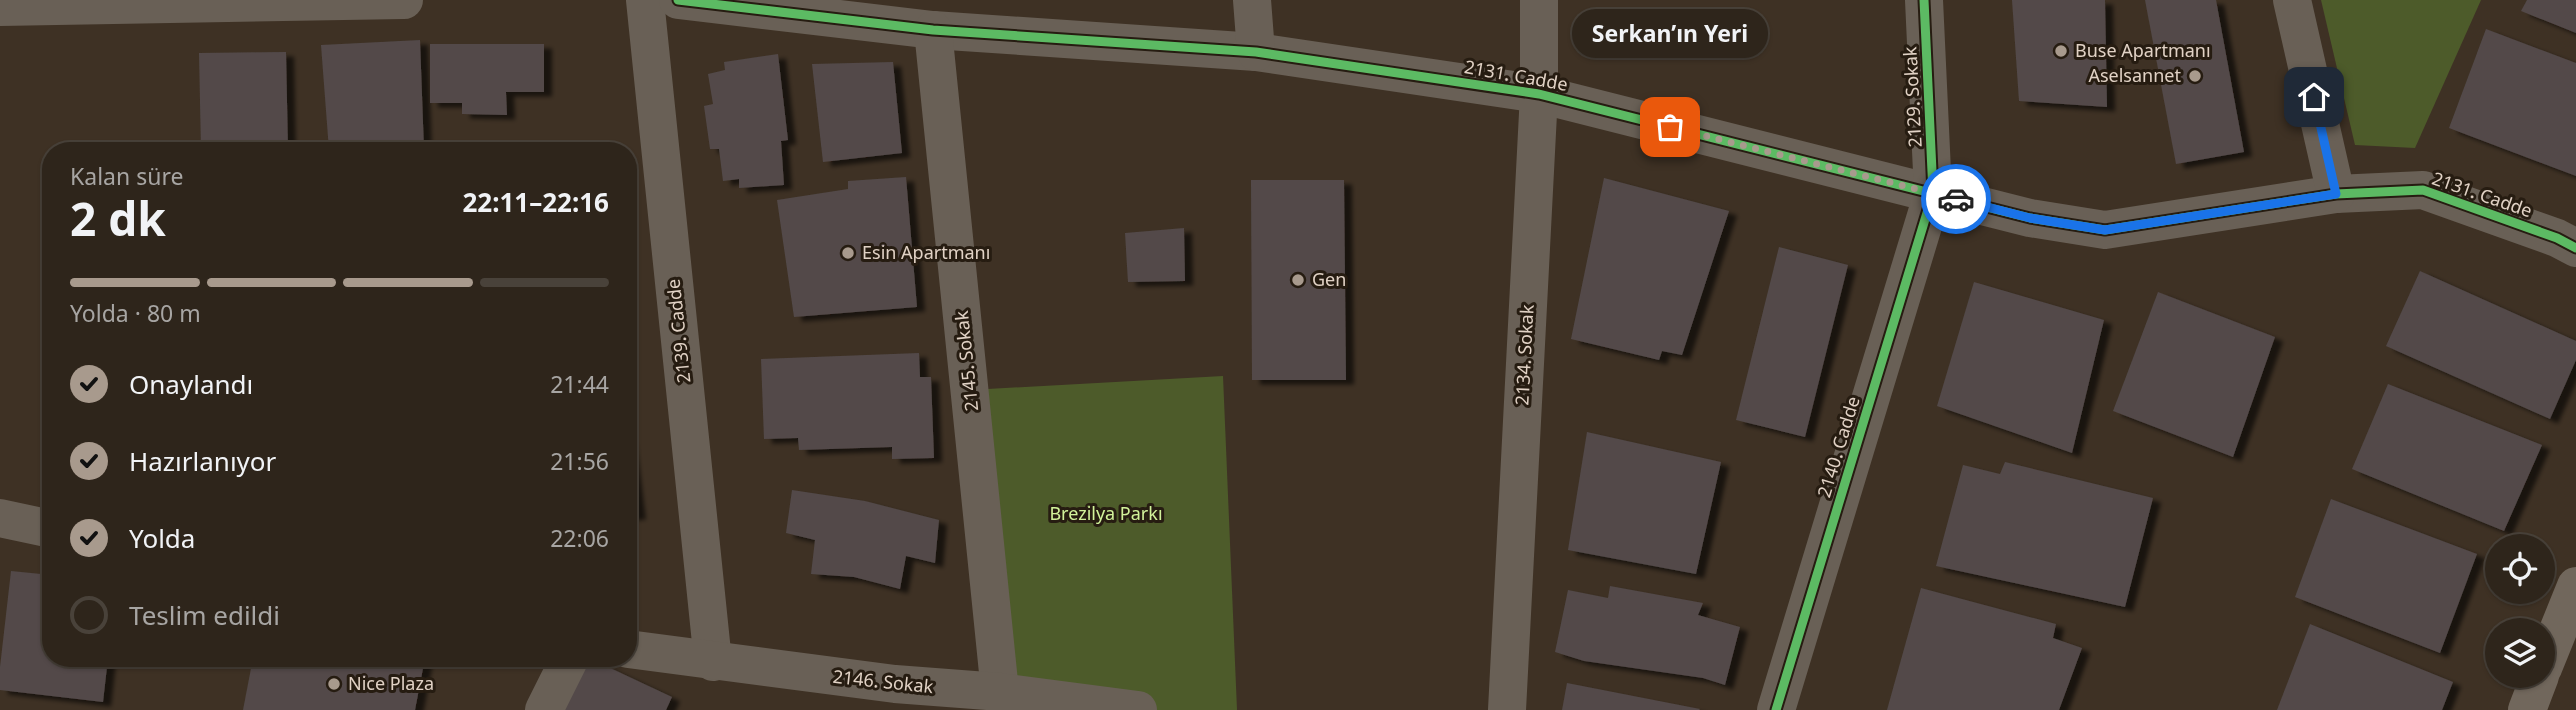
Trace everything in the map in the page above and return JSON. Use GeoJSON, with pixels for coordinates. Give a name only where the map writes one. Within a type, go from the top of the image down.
{"type":"FeatureCollection","features":[{"type":"Feature","properties":{"kind":"street"},"geometry":{"type":"LineString","coordinates":[[0,6],[404,0]]}},
{"type":"Feature","properties":{"kind":"street","name":"2139. Cadde"},"geometry":{"type":"LineString","coordinates":[[645,0],[713,662]]}},
{"type":"Feature","properties":{"kind":"street","name":"2131. Cadde"},"geometry":{"type":"LineString","coordinates":[[678,0],[933,30],[1256,52],[1539,94],[2030,218],[2105,230],[2336,194],[2423,190],[2576,247]]}},
{"type":"Feature","properties":{"kind":"street"},"geometry":{"type":"LineString","coordinates":[[1252,0],[1256,52]]}},
{"type":"Feature","properties":{"kind":"street","name":"2134. Sokak"},"geometry":{"type":"LineString","coordinates":[[1507,710],[1539,94],[1539,0]]}},
{"type":"Feature","properties":{"kind":"street","name":"2129. Sokak"},"geometry":{"type":"LineString","coordinates":[[1924,0],[1933,193]]}},
{"type":"Feature","properties":{"kind":"street"},"geometry":{"type":"LineString","coordinates":[[2292,0],[2336,194]]}},
{"type":"Feature","properties":{"kind":"street","name":"2145. Sokak"},"geometry":{"type":"LineString","coordinates":[[933,30],[1000,692]]}},
{"type":"Feature","properties":{"kind":"street","name":"2140. Cadde"},"geometry":{"type":"LineString","coordinates":[[1776,710],[1933,193]]}},
{"type":"Feature","properties":{"kind":"street"},"geometry":{"type":"LineString","coordinates":[[0,519],[42,527]]}},
{"type":"Feature","properties":{"kind":"street"},"geometry":{"type":"LineString","coordinates":[[2555,638],[2576,586]]}},
{"type":"Feature","properties":{"kind":"street","name":"2146. Sokak"},"geometry":{"type":"LineString","coordinates":[[637,650],[713,662],[888,697],[1000,692],[1138,710]]}},
{"type":"Feature","properties":{"kind":"street"},"geometry":{"type":"LineString","coordinates":[[544,710],[566,667]]}},
{"type":"Feature","properties":{"kind":"street"},"geometry":{"type":"LineString","coordinates":[[2527,710],[2535,688]]}},
{"type":"Feature","properties":{"kind":"green space"},"geometry":{"type":"Polygon","coordinates":[[[2321,0],[2481,0],[2415,148],[2355,145],[2321,0]]]}},
{"type":"Feature","properties":{"kind":"green space","name":"Brezilya Parkı"},"geometry":{"type":"Polygon","coordinates":[[[1223,376],[1237,710],[1138,710],[1000,692],[970,390],[1223,376]]]}},
{"type":"Feature","properties":{"kind":"building","name":"Buse Apartmanı"},"geometry":{"type":"Polygon","coordinates":[[[2012,0],[2105,0],[2107,107],[2019,101],[2012,0]]]}},
{"type":"Feature","properties":{"kind":"building","name":"Aselsannet"},"geometry":{"type":"Polygon","coordinates":[[[2145,0],[2216,0],[2244,152],[2176,164],[2145,0]]]}},
{"type":"Feature","properties":{"kind":"building"},"geometry":{"type":"Polygon","coordinates":[[[2527,0],[2576,0],[2576,33],[2521,11],[2527,0]]]}},
{"type":"Feature","properties":{"kind":"building"},"geometry":{"type":"Polygon","coordinates":[[[2486,29],[2576,63],[2576,176],[2449,128],[2486,29]]]}},
{"type":"Feature","properties":{"kind":"building"},"geometry":{"type":"Polygon","coordinates":[[[420,40],[424,142],[328,142],[321,45],[420,40]]]}},
{"type":"Feature","properties":{"kind":"building"},"geometry":{"type":"Polygon","coordinates":[[[430,44],[544,44],[544,92],[506,92],[507,115],[462,114],[462,103],[430,103],[430,44]]]}},
{"type":"Feature","properties":{"kind":"building"},"geometry":{"type":"Polygon","coordinates":[[[286,52],[288,142],[201,142],[199,53],[286,52]]]}},
{"type":"Feature","properties":{"kind":"building"},"geometry":{"type":"Polygon","coordinates":[[[778,54],[788,140],[781,141],[784,185],[739,188],[739,179],[723,181],[719,149],[710,149],[704,106],[713,104],[708,74],[725,70],[724,62],[778,54]]]}},
{"type":"Feature","properties":{"kind":"building"},"geometry":{"type":"Polygon","coordinates":[[[893,62],[902,153],[823,162],[812,64],[893,62]]]}},
{"type":"Feature","properties":{"kind":"building","name":"Esin Apartmanı"},"geometry":{"type":"Polygon","coordinates":[[[906,177],[917,307],[794,317],[777,200],[848,189],[848,181],[906,177]]]}},
{"type":"Feature","properties":{"kind":"building"},"geometry":{"type":"Polygon","coordinates":[[[1604,178],[1729,211],[1682,355],[1662,351],[1659,360],[1571,339],[1604,178]]]}},
{"type":"Feature","properties":{"kind":"building","name":"Gen"},"geometry":{"type":"Polygon","coordinates":[[[1251,180],[1344,180],[1346,380],[1252,380],[1251,180]]]}},
{"type":"Feature","properties":{"kind":"building"},"geometry":{"type":"Polygon","coordinates":[[[1184,228],[1185,281],[1128,282],[1125,233],[1184,228]]]}},
{"type":"Feature","properties":{"kind":"building"},"geometry":{"type":"Polygon","coordinates":[[[1779,247],[1848,265],[1805,437],[1736,420],[1779,247]]]}},
{"type":"Feature","properties":{"kind":"building"},"geometry":{"type":"Polygon","coordinates":[[[2420,271],[2576,341],[2576,360],[2550,419],[2386,346],[2420,271]]]}},
{"type":"Feature","properties":{"kind":"building"},"geometry":{"type":"Polygon","coordinates":[[[1974,282],[2104,320],[2072,453],[1937,406],[1974,282]]]}},
{"type":"Feature","properties":{"kind":"building"},"geometry":{"type":"Polygon","coordinates":[[[2158,292],[2275,337],[2233,457],[2113,411],[2158,292]]]}},
{"type":"Feature","properties":{"kind":"building"},"geometry":{"type":"Polygon","coordinates":[[[919,353],[920,377],[931,377],[934,458],[892,459],[892,447],[799,450],[798,438],[764,439],[761,359],[919,353]]]}},
{"type":"Feature","properties":{"kind":"building"},"geometry":{"type":"Polygon","coordinates":[[[2388,384],[2542,445],[2504,531],[2352,469],[2388,384]]]}},
{"type":"Feature","properties":{"kind":"building"},"geometry":{"type":"Polygon","coordinates":[[[1587,432],[1721,462],[1696,574],[1568,550],[1587,432]]]}},
{"type":"Feature","properties":{"kind":"building"},"geometry":{"type":"Polygon","coordinates":[[[2005,462],[2153,498],[2125,607],[1936,566],[1963,465],[2000,474],[2005,462]]]}},
{"type":"Feature","properties":{"kind":"building"},"geometry":{"type":"Polygon","coordinates":[[[792,490],[865,501],[939,520],[935,563],[906,556],[900,589],[854,577],[811,574],[815,540],[786,533],[792,490]]]}},
{"type":"Feature","properties":{"kind":"building"},"geometry":{"type":"Polygon","coordinates":[[[2331,499],[2477,554],[2440,653],[2295,597],[2331,499]]]}},
{"type":"Feature","properties":{"kind":"building"},"geometry":{"type":"Polygon","coordinates":[[[11,571],[42,574],[42,667],[107,667],[103,702],[0,690],[0,667],[11,571]]]}},
{"type":"Feature","properties":{"kind":"building"},"geometry":{"type":"Polygon","coordinates":[[[1610,586],[1703,603],[1698,615],[1740,627],[1725,685],[1703,678],[1584,661],[1555,652],[1568,590],[1608,598],[1610,586]]]}},
{"type":"Feature","properties":{"kind":"building"},"geometry":{"type":"Polygon","coordinates":[[[1921,588],[2056,624],[2053,638],[2082,648],[2059,710],[1887,710],[1921,588]]]}},
{"type":"Feature","properties":{"kind":"building"},"geometry":{"type":"Polygon","coordinates":[[[2310,624],[2453,682],[2442,710],[2277,710],[2310,624]]]}},
{"type":"Feature","properties":{"kind":"building","name":"Nice Plaza"},"geometry":{"type":"Polygon","coordinates":[[[251,667],[423,667],[415,710],[243,710],[251,667]]]}},
{"type":"Feature","properties":{"kind":"building"},"geometry":{"type":"Polygon","coordinates":[[[585,667],[608,667],[672,697],[666,710],[564,710],[585,667]]]}},
{"type":"Feature","properties":{"kind":"building"},"geometry":{"type":"Polygon","coordinates":[[[1567,683],[1700,709],[1562,710],[1567,683]]]}},
{"type":"Feature","properties":{"kind":"cycle path"},"geometry":{"type":"LineString","coordinates":[[678,0],[933,30],[1256,52],[1539,94],[2030,218],[2105,230],[2336,194],[2423,190],[2557,238],[2576,248]]}},
{"type":"Feature","properties":{"kind":"cycle path"},"geometry":{"type":"LineString","coordinates":[[1776,710],[1933,193],[1924,0]]}},
{"type":"Feature","properties":{"kind":"way so far"},"geometry":{"type":"LineString","coordinates":[[1670,127],[1956,199]]}},
{"type":"Feature","properties":{"kind":"place","name":"Buse Apartmanı"},"geometry":{"type":"Point","coordinates":[2061,51]}},
{"type":"Feature","properties":{"kind":"place","name":"Aselsannet"},"geometry":{"type":"Point","coordinates":[2195,76]}},
{"type":"Feature","properties":{"kind":"place","name":"Serkan’ın Yeri"},"geometry":{"type":"Point","coordinates":[1670,127]}},
{"type":"Feature","properties":{"kind":"place","name":"Esin Apartmanı"},"geometry":{"type":"Point","coordinates":[848,253]}},
{"type":"Feature","properties":{"kind":"place","name":"Gen"},"geometry":{"type":"Point","coordinates":[1298,280]}},
{"type":"Feature","properties":{"kind":"place","name":"Nice Plaza"},"geometry":{"type":"Point","coordinates":[334,684]}},
{"type":"Feature","properties":{"kind":"route"},"geometry":{"type":"LineString","coordinates":[[1956,199],[2030,218],[2105,230],[2336,194],[2314,97]]}}]}
